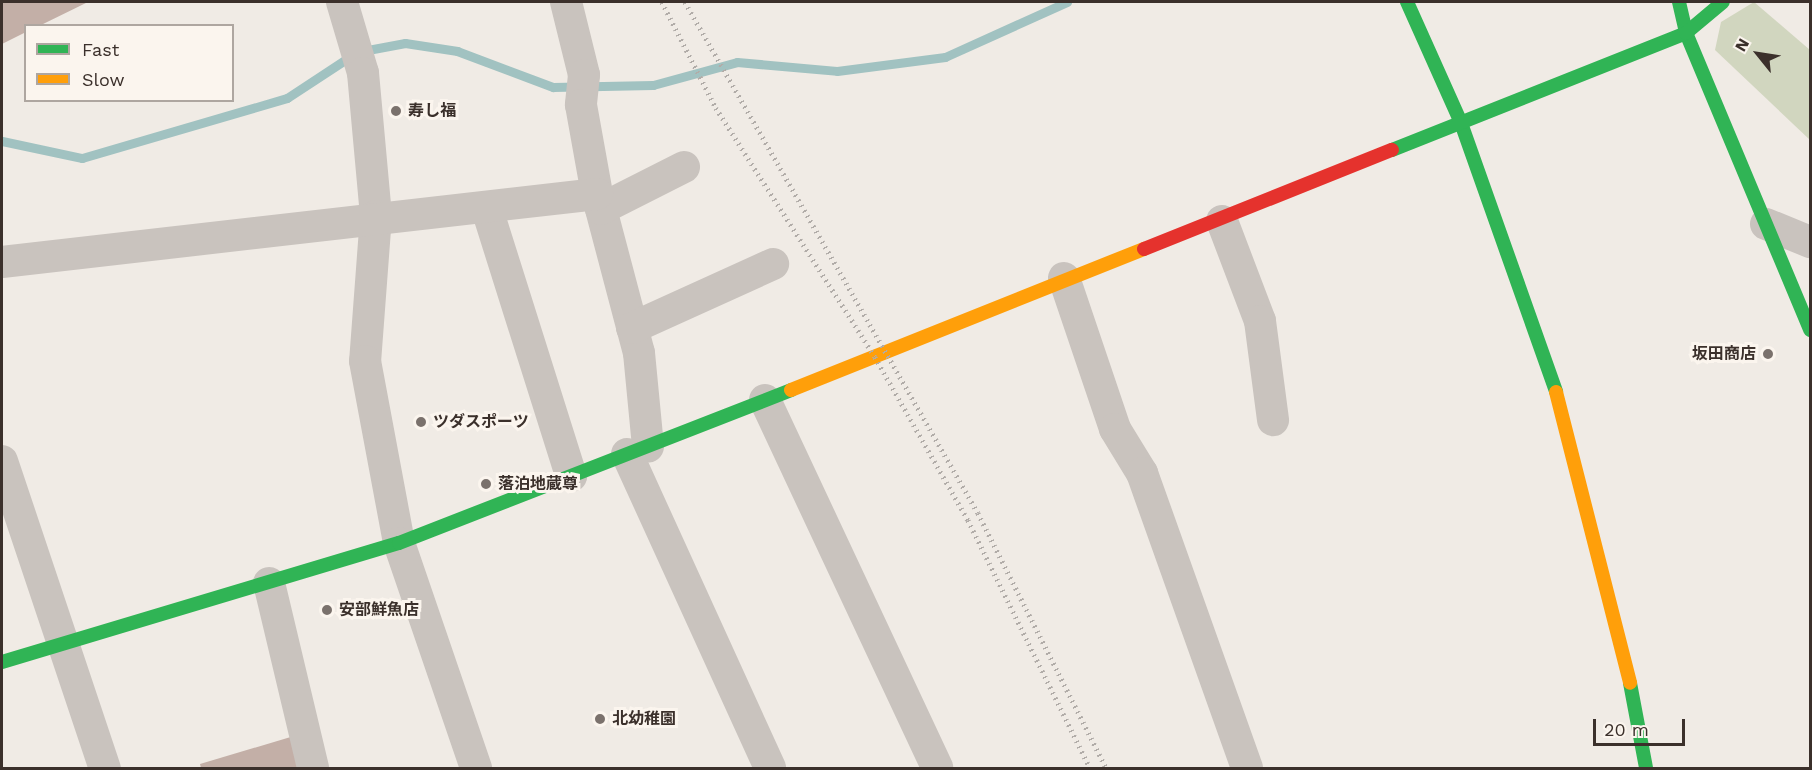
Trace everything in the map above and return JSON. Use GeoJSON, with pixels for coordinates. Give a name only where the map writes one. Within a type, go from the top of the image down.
{"type":"FeatureCollection","features":[{"type":"Feature","properties":{"kind":"street"},"geometry":{"type":"LineString","coordinates":[[342,2],[356,42],[363,73],[376,216],[365,361],[399,543],[476,768]]}},
{"type":"Feature","properties":{"kind":"street"},"geometry":{"type":"LineString","coordinates":[[566,2],[584,75],[581,105],[599,201],[632,328],[638,451],[770,768]]}},
{"type":"Feature","properties":{"kind":"street"},"geometry":{"type":"LineString","coordinates":[[1407,2],[1461,123],[1563,411],[1624,648],[1646,768]]}},
{"type":"Feature","properties":{"kind":"street"},"geometry":{"type":"LineString","coordinates":[[1679,2],[1686,33],[1810,330]]}},
{"type":"Feature","properties":{"kind":"street"},"geometry":{"type":"LineString","coordinates":[[2,662],[62,648],[399,543],[638,451],[1064,278],[1222,221],[1686,33],[1723,2]]}},
{"type":"Feature","properties":{"kind":"street"},"geometry":{"type":"LineString","coordinates":[[2,262],[376,216],[599,201],[684,166]]}},
{"type":"Feature","properties":{"kind":"street"},"geometry":{"type":"LineString","coordinates":[[487,209],[571,476]]}},
{"type":"Feature","properties":{"kind":"street"},"geometry":{"type":"LineString","coordinates":[[1222,221],[1260,321],[1273,420]]}},
{"type":"Feature","properties":{"kind":"street"},"geometry":{"type":"LineString","coordinates":[[1766,225],[1810,243]]}},
{"type":"Feature","properties":{"kind":"street"},"geometry":{"type":"LineString","coordinates":[[632,328],[772,264]]}},
{"type":"Feature","properties":{"kind":"street"},"geometry":{"type":"LineString","coordinates":[[1064,278],[1115,429],[1142,473],[1247,768]]}},
{"type":"Feature","properties":{"kind":"street"},"geometry":{"type":"LineString","coordinates":[[765,400],[937,768]]}},
{"type":"Feature","properties":{"kind":"street"},"geometry":{"type":"LineString","coordinates":[[2,461],[62,648],[105,768]]}},
{"type":"Feature","properties":{"kind":"street"},"geometry":{"type":"LineString","coordinates":[[269,583],[313,768]]}},
{"type":"Feature","properties":{"kind":"green space"},"geometry":{"type":"Polygon","coordinates":[[[1754,2],[1810,50],[1810,140],[1715,50],[1721,22],[1754,2]]]}},
{"type":"Feature","properties":{"kind":"building"},"geometry":{"type":"Polygon","coordinates":[[[2,2],[88,2],[43,24],[24,24],[24,33],[2,44],[2,2]]]}},
{"type":"Feature","properties":{"kind":"building"},"geometry":{"type":"Polygon","coordinates":[[[294,736],[303,768],[201,768],[200,764],[294,736]]]}},
{"type":"Feature","properties":{"kind":"waterway"},"geometry":{"type":"LineString","coordinates":[[2,141],[82,158],[287,98],[357,52],[405,43],[457,51],[553,87],[653,85],[737,62],[837,71],[945,57],[1067,2]]}},
{"type":"Feature","properties":{"kind":"railway"},"geometry":{"type":"LineString","coordinates":[[662,2],[716,108],[875,357],[968,520],[1090,768]]}},
{"type":"Feature","properties":{"kind":"railway"},"geometry":{"type":"LineString","coordinates":[[685,2],[978,513],[1106,768]]}},
{"type":"Feature","properties":{"kind":"traffic: fast"},"geometry":{"type":"LineString","coordinates":[[1407,2],[1461,123],[1556,392]]}},
{"type":"Feature","properties":{"kind":"traffic: fast"},"geometry":{"type":"LineString","coordinates":[[1679,2],[1686,33],[1810,330]]}},
{"type":"Feature","properties":{"kind":"traffic: fast"},"geometry":{"type":"LineString","coordinates":[[1392,150],[1686,33],[1723,2]]}},
{"type":"Feature","properties":{"kind":"traffic: fast"},"geometry":{"type":"LineString","coordinates":[[2,662],[399,543],[791,390]]}},
{"type":"Feature","properties":{"kind":"traffic: fast"},"geometry":{"type":"LineString","coordinates":[[1630,683],[1646,768]]}},
{"type":"Feature","properties":{"kind":"traffic: slow"},"geometry":{"type":"LineString","coordinates":[[791,390],[1144,249]]}},
{"type":"Feature","properties":{"kind":"traffic: slow"},"geometry":{"type":"LineString","coordinates":[[1556,392],[1630,683]]}},
{"type":"Feature","properties":{"kind":"traffic: jam"},"geometry":{"type":"LineString","coordinates":[[1144,249],[1392,150]]}},
{"type":"Feature","properties":{"kind":"place","name":"寿し福"},"geometry":{"type":"Point","coordinates":[396,111]}},
{"type":"Feature","properties":{"kind":"place","name":"坂田商店"},"geometry":{"type":"Point","coordinates":[1768,354]}},
{"type":"Feature","properties":{"kind":"place","name":"ツダスポーツ"},"geometry":{"type":"Point","coordinates":[421,422]}},
{"type":"Feature","properties":{"kind":"place","name":"落泊地蔵尊"},"geometry":{"type":"Point","coordinates":[486,484]}},
{"type":"Feature","properties":{"kind":"place","name":"安部鮮魚店"},"geometry":{"type":"Point","coordinates":[327,610]}},
{"type":"Feature","properties":{"kind":"place","name":"北幼稚園"},"geometry":{"type":"Point","coordinates":[600,719]}}]}
